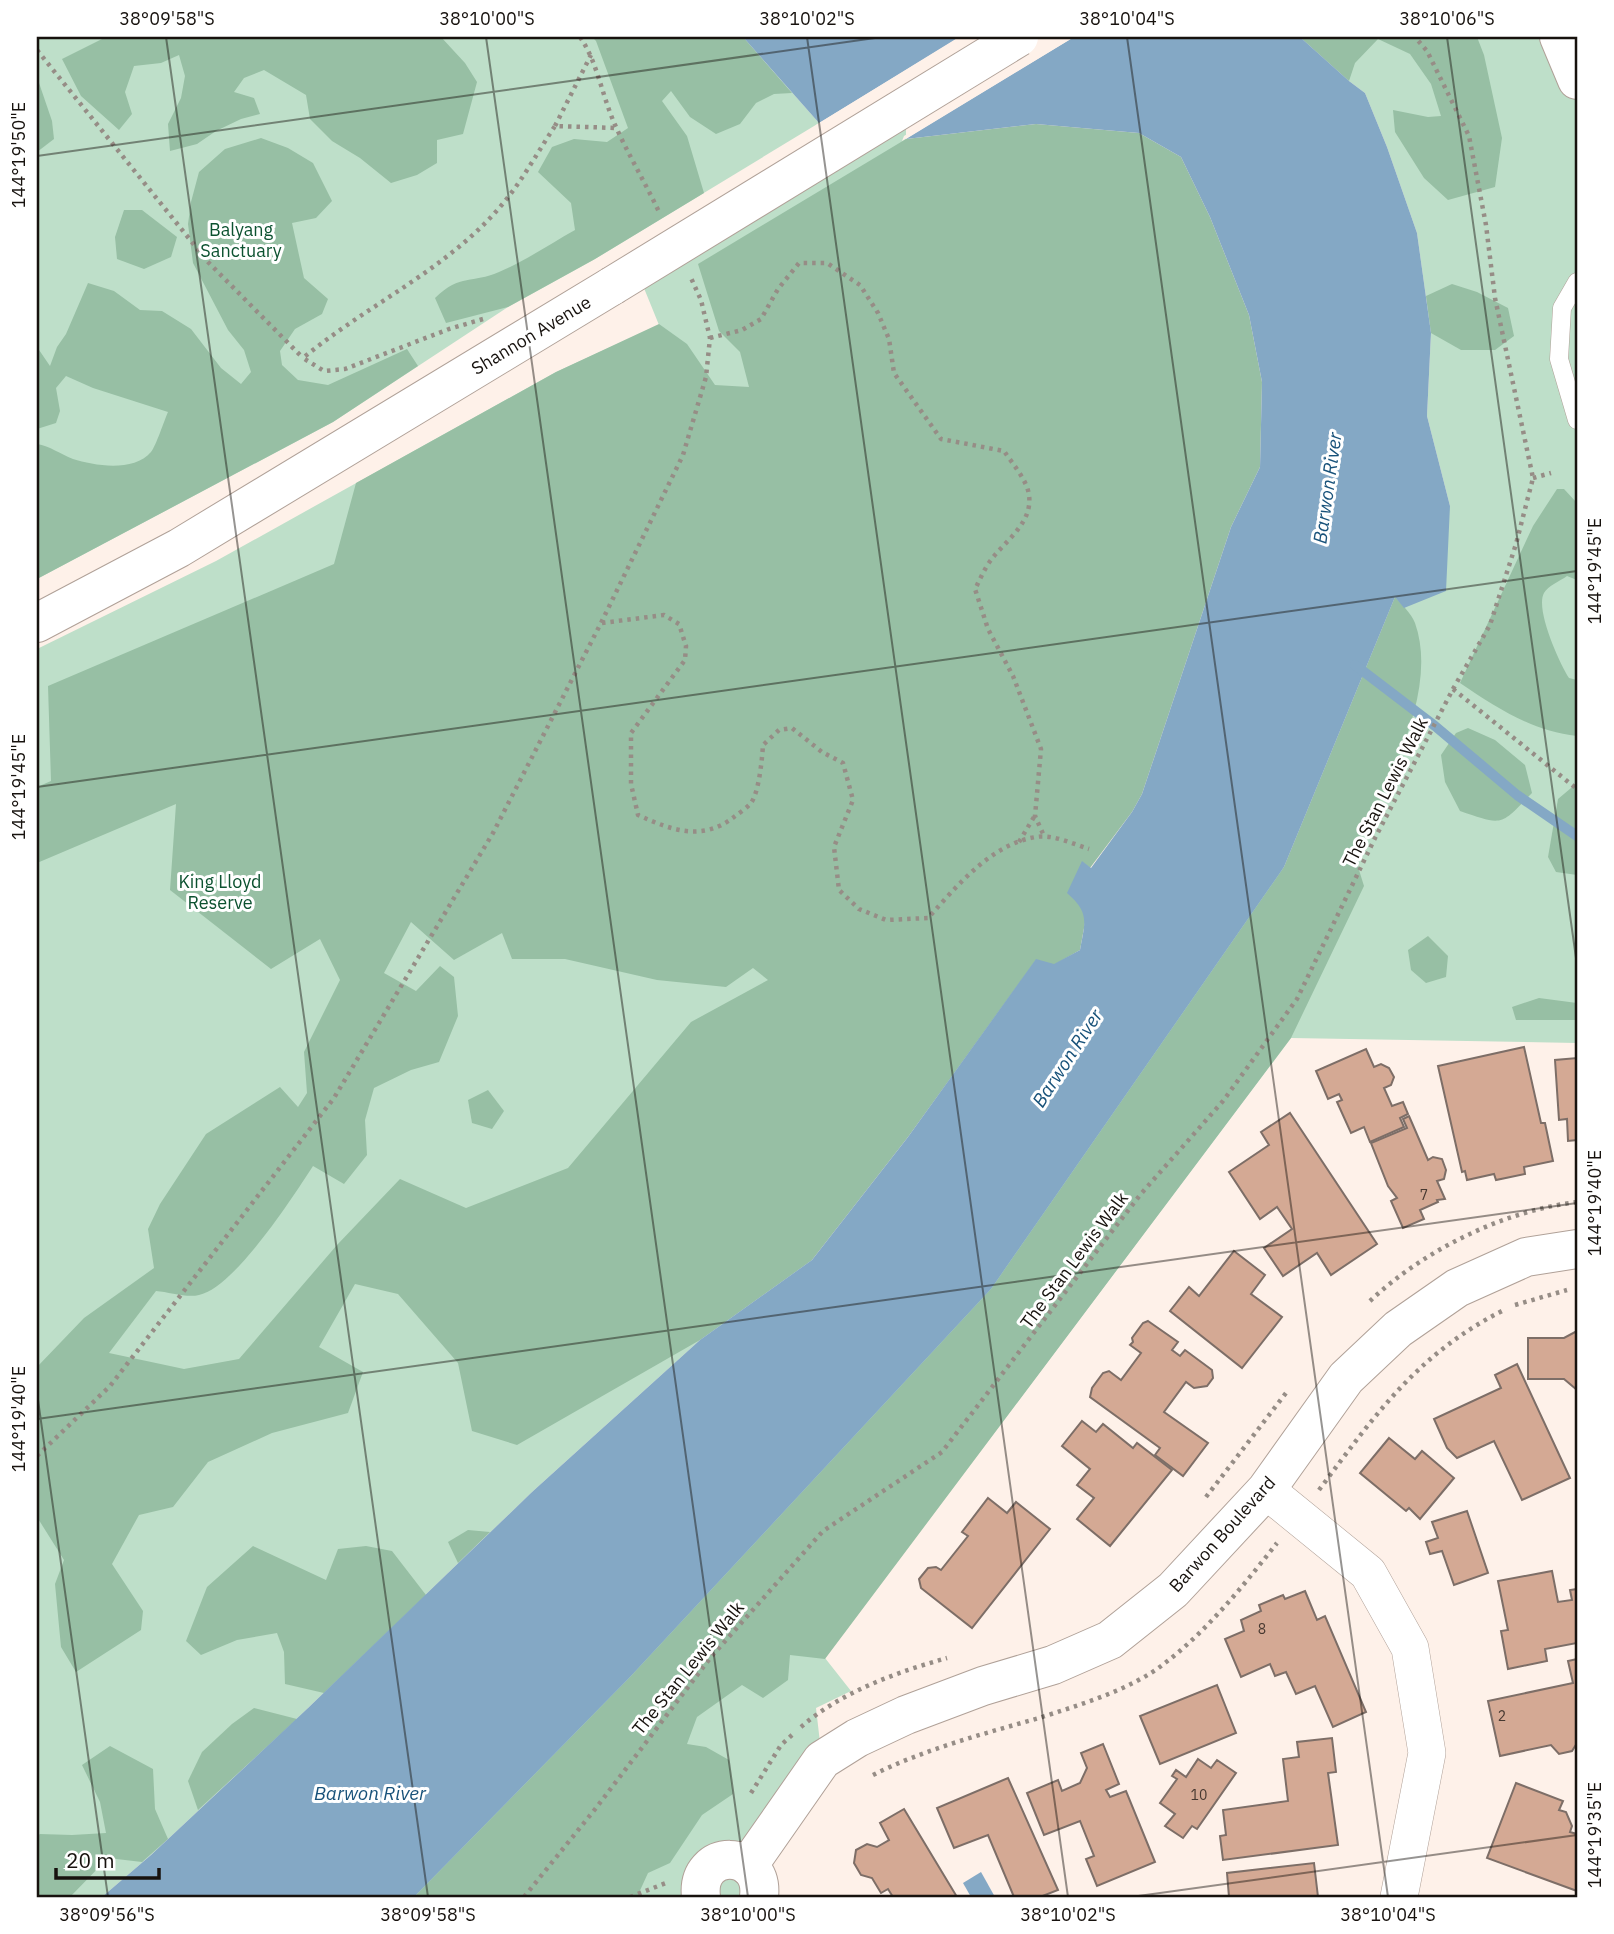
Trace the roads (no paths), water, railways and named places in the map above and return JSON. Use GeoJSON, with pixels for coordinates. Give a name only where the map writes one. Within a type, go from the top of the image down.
{"type":"FeatureCollection","features":[{"type":"Feature","properties":{"kind":"main road","name":"Shannon Avenue"},"geometry":{"type":"LineString","coordinates":[[37,623],[179,548],[1019,37]]}},
{"type":"Feature","properties":{"kind":"main road"},"geometry":{"type":"LineString","coordinates":[[1559,37],[1577,80]]}},
{"type":"Feature","properties":{"kind":"main road","name":"Barwon Boulevard"},"geometry":{"type":"LineString","coordinates":[[754,1881],[822,1760],[857,1738],[906,1715],[983,1686],[1053,1665],[1110,1640],[1173,1590],[1266,1490],[1346,1378],[1398,1329],[1457,1288],[1503,1267],[1526,1257],[1577,1249]]}},
{"type":"Feature","properties":{"kind":"main road"},"geometry":{"type":"LineString","coordinates":[[701,1897],[703,1875],[718,1861],[739,1860],[754,1881]]}},
{"type":"Feature","properties":{"kind":"street"},"geometry":{"type":"LineString","coordinates":[[1266,1490],[1368,1573],[1410,1648],[1427,1753],[1399,1897]]}},
{"type":"Feature","properties":{"kind":"lane"},"geometry":{"type":"LineString","coordinates":[[1577,282],[1562,308],[1559,359],[1577,420]]}},
{"type":"Feature","properties":{"kind":"water"},"geometry":{"type":"Polygon","coordinates":[[[743,37],[960,37],[819,123],[743,37]]]}},
{"type":"Feature","properties":{"kind":"water","name":"Barwon River"},"geometry":{"type":"Polygon","coordinates":[[[1074,37],[1300,37],[1365,93],[1417,233],[1431,333],[1427,416],[1450,506],[1446,591],[1404,608],[1395,597],[1284,867],[991,1289],[630,1677],[414,1897],[102,1897],[151,1855],[308,1708],[532,1492],[700,1340],[812,1260],[908,1137],[1036,959],[1054,964],[1080,950],[1083,912],[1067,893],[1082,861],[1091,868],[1142,794],[1231,527],[1260,467],[1262,382],[1249,315],[1210,217],[1181,157],[1139,133],[1036,124],[906,139],[1074,37]]]}},
{"type":"Feature","properties":{"kind":"water"},"geometry":{"type":"Polygon","coordinates":[[[981,1872],[995,1897],[971,1897],[963,1883],[981,1872]]]}},
{"type":"Feature","properties":{"kind":"waterway"},"geometry":{"type":"LineString","coordinates":[[1355,665],[1435,726],[1517,795],[1577,836]]}},
{"type":"Feature","properties":{"kind":"park label","name":"Balyang Sanctuary"},"geometry":{"type":"Point","coordinates":[241,239]}},
{"type":"Feature","properties":{"kind":"park label","name":"King Lloyd Reserve"},"geometry":{"type":"Point","coordinates":[220,891]}}]}
